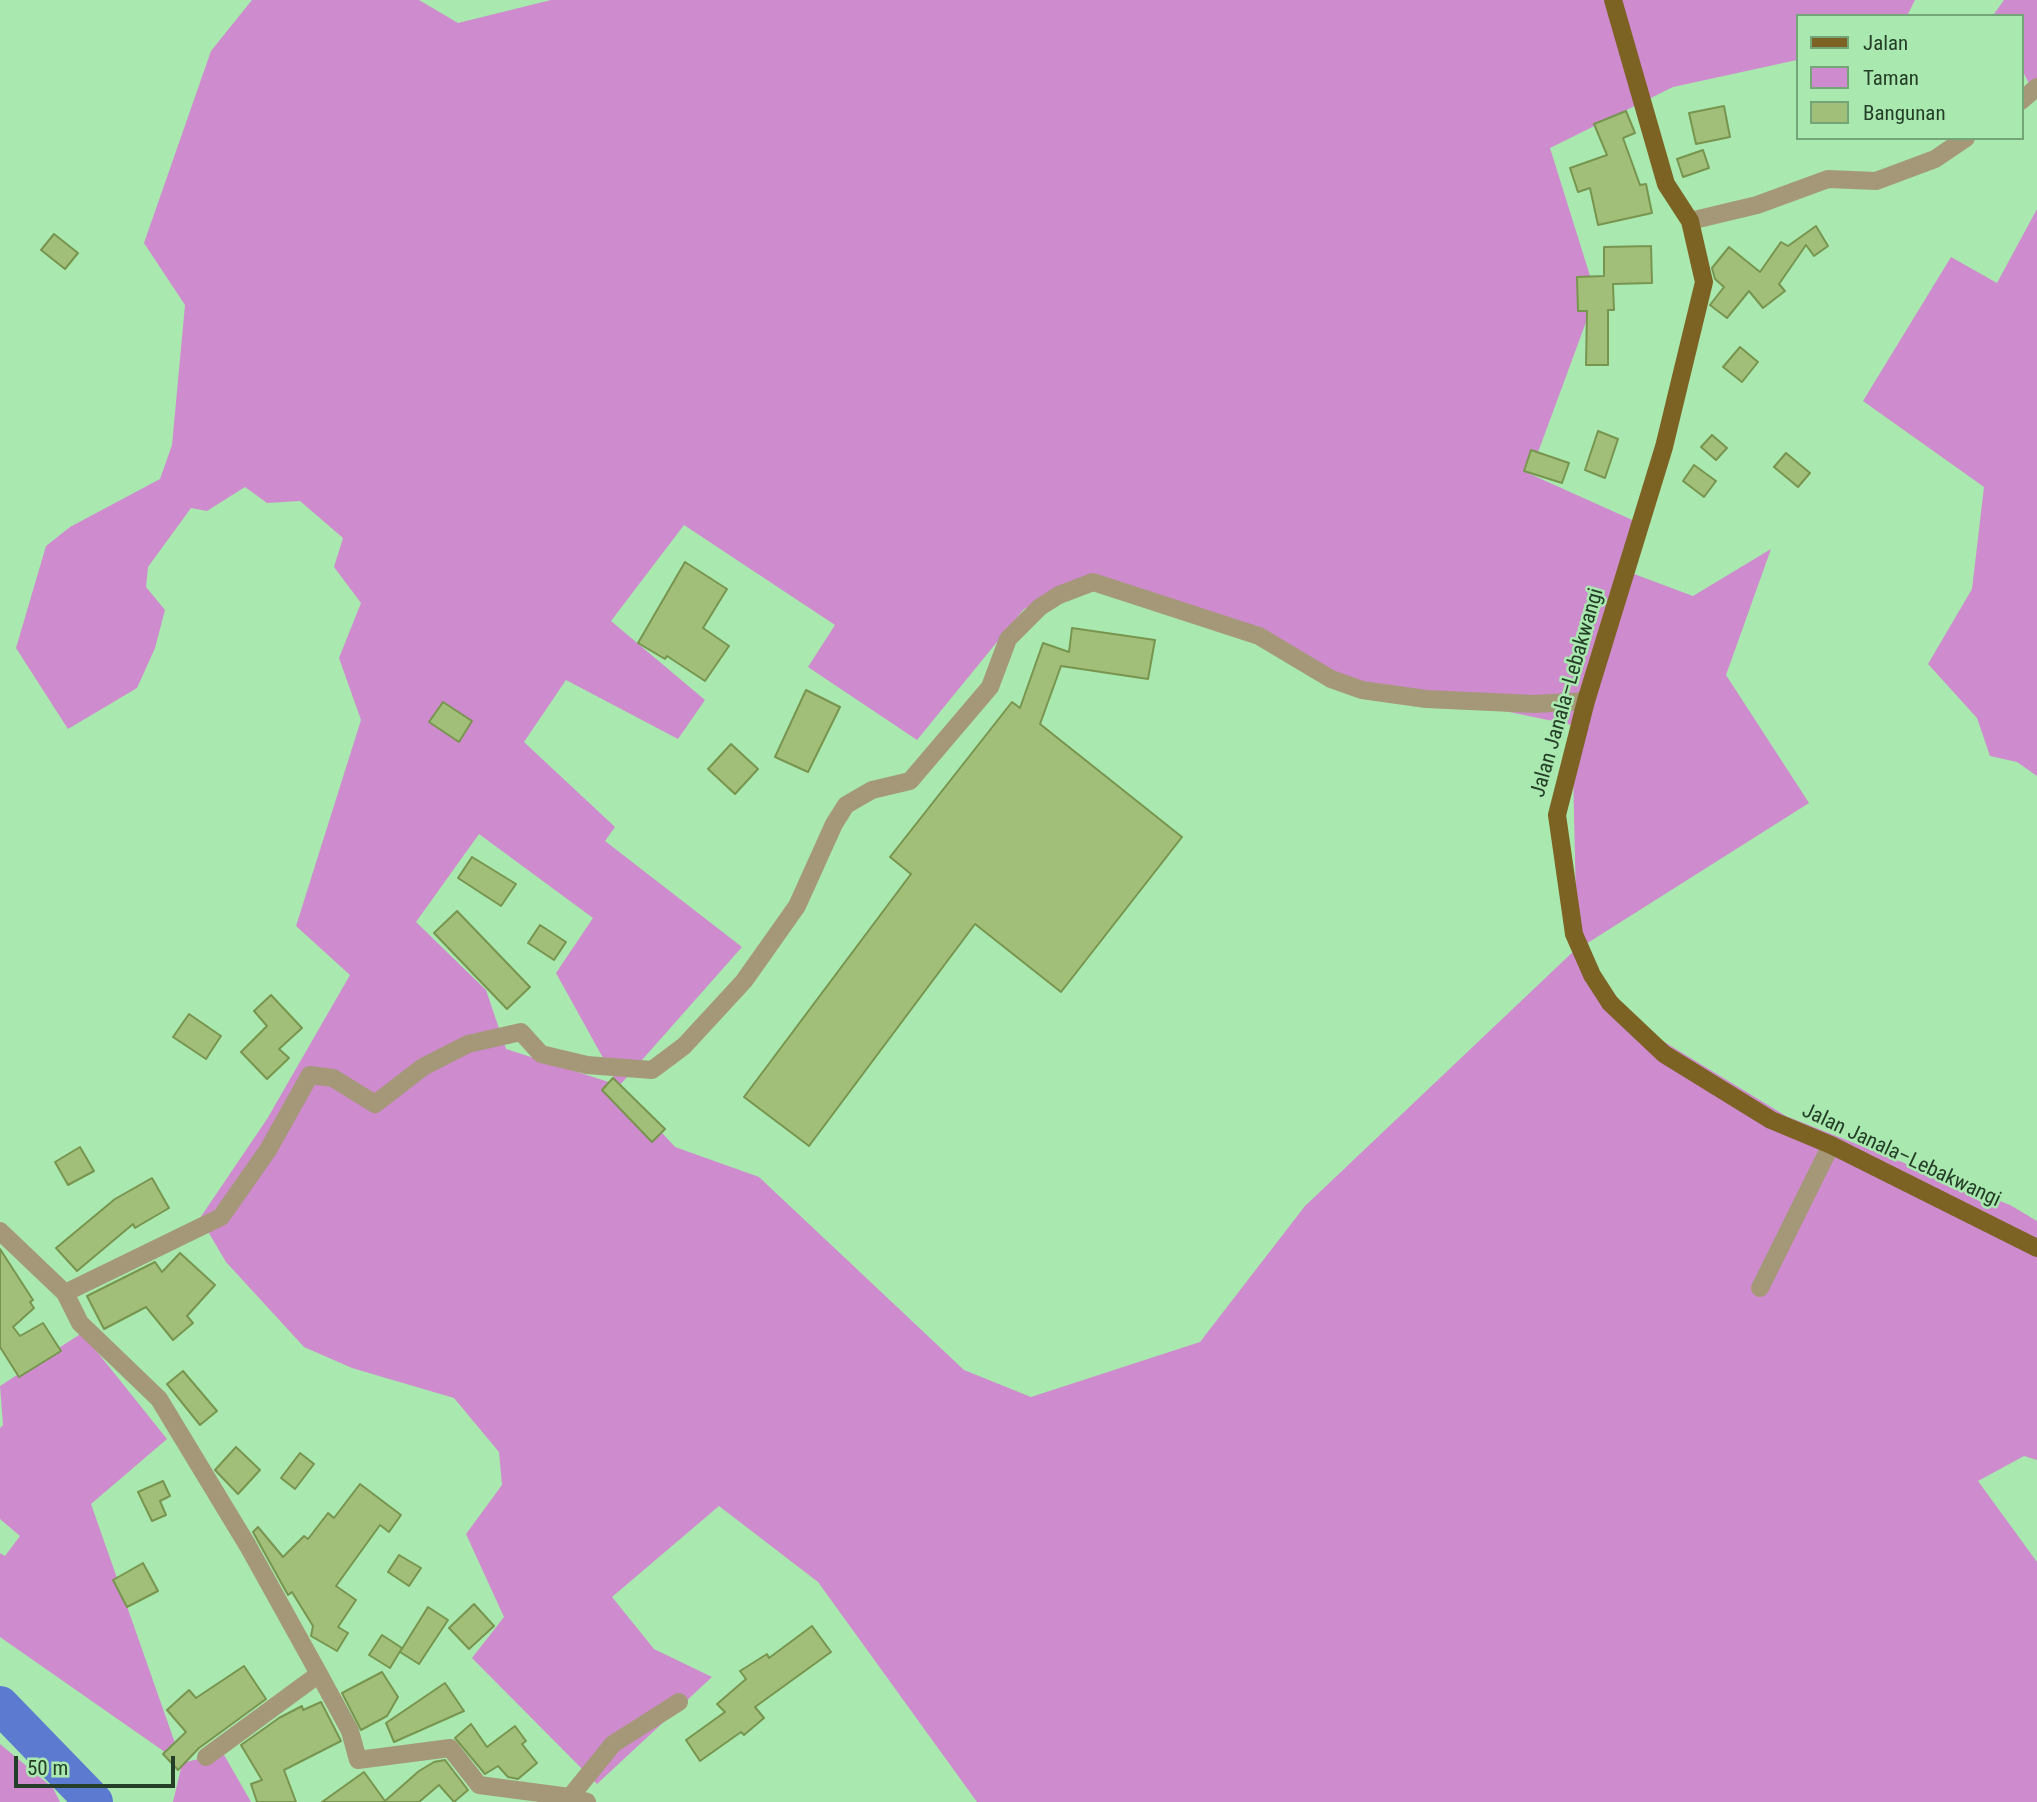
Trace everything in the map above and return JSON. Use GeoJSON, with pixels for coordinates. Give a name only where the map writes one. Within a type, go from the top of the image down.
{"type":"FeatureCollection","features":[{"type":"Feature","properties":{"kind":"main road","name":"Jalan Janala–Lebakwangi"},"geometry":{"type":"LineString","coordinates":[[1613,0],[1666,184],[1690,221],[1704,282],[1664,447],[1586,701],[1558,816],[1574,934],[1592,975],[1610,1003],[1664,1054],[1771,1120],[1831,1145],[2037,1248]]}},
{"type":"Feature","properties":{"kind":"street"},"geometry":{"type":"LineString","coordinates":[[2023,99],[2037,87]]}},
{"type":"Feature","properties":{"kind":"street"},"geometry":{"type":"LineString","coordinates":[[1690,221],[1757,205],[1828,179],[1876,181],[1935,159],[1963,140]]}},
{"type":"Feature","properties":{"kind":"street"},"geometry":{"type":"LineString","coordinates":[[65,1293],[221,1217],[268,1150],[310,1074],[333,1078],[375,1104],[423,1067],[468,1044],[521,1032],[541,1054],[587,1065],[652,1070],[684,1046],[744,982],[797,906],[834,824],[846,805],[872,790],[910,781],[990,687],[1008,639],[1040,607],[1093,582],[1259,635],[1331,679],[1362,690],[1439,699],[1534,704],[1586,701]]}},
{"type":"Feature","properties":{"kind":"street"},"geometry":{"type":"LineString","coordinates":[[1759,1288],[1831,1145]]}},
{"type":"Feature","properties":{"kind":"street"},"geometry":{"type":"LineString","coordinates":[[0,1231],[65,1293],[80,1323],[159,1399],[248,1546],[319,1674],[350,1731],[358,1760],[450,1748],[479,1785],[578,1799],[613,1744],[679,1702]]}},
{"type":"Feature","properties":{"kind":"street"},"geometry":{"type":"LineString","coordinates":[[206,1757],[319,1674]]}},
{"type":"Feature","properties":{"kind":"green space"},"geometry":{"type":"Polygon","coordinates":[[[252,0],[419,0],[458,23],[551,0],[1915,0],[1908,14],[1796,14],[1796,60],[1673,87],[1550,148],[1596,295],[1530,474],[1639,523],[1626,571],[1693,596],[1771,549],[1726,675],[1809,803],[1578,949],[1643,1029],[1786,1116],[2010,1205],[2037,1221],[2037,1460],[2024,1456],[1978,1481],[2037,1562],[2037,1802],[977,1802],[818,1582],[719,1506],[612,1597],[654,1649],[712,1677],[597,1784],[472,1658],[504,1617],[466,1534],[502,1485],[499,1452],[454,1398],[352,1368],[304,1347],[226,1262],[200,1218],[267,1119],[350,975],[296,926],[361,720],[339,658],[361,603],[334,567],[343,538],[300,501],[267,503],[245,487],[207,511],[191,508],[148,567],[146,587],[165,610],[155,648],[137,688],[68,729],[16,648],[46,546],[70,527],[160,479],[172,445],[185,305],[144,243],[211,51],[252,0]],[[684,525],[611,621],[705,700],[678,739],[566,680],[524,742],[615,827],[605,841],[742,947],[619,1086],[675,1147],[759,1177],[964,1370],[1031,1397],[1200,1342],[1305,1206],[1577,948],[1572,725],[1351,679],[1125,594],[1073,587],[1024,609],[917,740],[808,667],[835,625],[684,525]],[[479,834],[416,922],[486,990],[506,1049],[618,1085],[556,973],[593,918],[479,834]]]}},
{"type":"Feature","properties":{"kind":"green space"},"geometry":{"type":"Polygon","coordinates":[[[2004,0],[2037,0],[2037,99],[2023,72],[2023,14],[1994,14],[2004,0]]]}},
{"type":"Feature","properties":{"kind":"green space"},"geometry":{"type":"Polygon","coordinates":[[[2037,209],[2037,776],[2017,762],[1990,756],[1977,718],[1928,664],[1972,589],[1984,487],[1863,401],[1951,257],[1997,283],[2037,209]]]}},
{"type":"Feature","properties":{"kind":"green space"},"geometry":{"type":"Polygon","coordinates":[[[82,1333],[167,1439],[91,1504],[182,1763],[223,1753],[251,1802],[173,1802],[182,1764],[0,1637],[0,1553],[5,1556],[20,1536],[0,1519],[0,1428],[3,1425],[0,1386],[82,1333]]]}},
{"type":"Feature","properties":{"kind":"green space"},"geometry":{"type":"Polygon","coordinates":[[[0,1744],[53,1788],[60,1802],[0,1802],[0,1744]]]}},
{"type":"Feature","properties":{"kind":"building"},"geometry":{"type":"Polygon","coordinates":[[[1724,106],[1730,137],[1696,144],[1689,113],[1724,106]]]}},
{"type":"Feature","properties":{"kind":"building"},"geometry":{"type":"Polygon","coordinates":[[[1626,111],[1635,133],[1623,138],[1640,185],[1646,184],[1652,213],[1598,225],[1590,188],[1578,192],[1570,168],[1607,155],[1594,124],[1626,111]]]}},
{"type":"Feature","properties":{"kind":"building"},"geometry":{"type":"Polygon","coordinates":[[[1703,150],[1709,168],[1683,177],[1677,159],[1703,150]]]}},
{"type":"Feature","properties":{"kind":"building"},"geometry":{"type":"Polygon","coordinates":[[[1816,226],[1828,246],[1814,256],[1806,245],[1779,284],[1785,291],[1763,308],[1749,291],[1727,318],[1710,305],[1724,287],[1715,279],[1712,268],[1729,247],[1760,272],[1781,242],[1788,246],[1816,226]]]}},
{"type":"Feature","properties":{"kind":"building"},"geometry":{"type":"Polygon","coordinates":[[[54,234],[78,253],[65,269],[41,250],[54,234]]]}},
{"type":"Feature","properties":{"kind":"building"},"geometry":{"type":"Polygon","coordinates":[[[1651,246],[1652,283],[1613,284],[1614,310],[1608,310],[1608,365],[1586,365],[1587,311],[1578,311],[1577,277],[1604,276],[1604,247],[1651,246]]]}},
{"type":"Feature","properties":{"kind":"building"},"geometry":{"type":"Polygon","coordinates":[[[1740,347],[1758,362],[1742,382],[1723,367],[1740,347]]]}},
{"type":"Feature","properties":{"kind":"building"},"geometry":{"type":"Polygon","coordinates":[[[1598,431],[1618,439],[1605,478],[1585,470],[1598,431]]]}},
{"type":"Feature","properties":{"kind":"building"},"geometry":{"type":"Polygon","coordinates":[[[1712,435],[1727,448],[1716,460],[1701,447],[1712,435]]]}},
{"type":"Feature","properties":{"kind":"building"},"geometry":{"type":"Polygon","coordinates":[[[1531,450],[1569,463],[1562,483],[1524,471],[1531,450]]]}},
{"type":"Feature","properties":{"kind":"building"},"geometry":{"type":"Polygon","coordinates":[[[1786,453],[1810,473],[1798,487],[1774,467],[1786,453]]]}},
{"type":"Feature","properties":{"kind":"building"},"geometry":{"type":"Polygon","coordinates":[[[1694,465],[1716,481],[1704,497],[1683,481],[1694,465]]]}},
{"type":"Feature","properties":{"kind":"building"},"geometry":{"type":"Polygon","coordinates":[[[685,562],[727,589],[703,628],[729,646],[705,681],[667,656],[665,659],[638,643],[685,562]]]}},
{"type":"Feature","properties":{"kind":"building"},"geometry":{"type":"Polygon","coordinates":[[[1072,628],[1155,640],[1148,679],[1061,666],[1040,724],[1182,837],[1061,992],[975,924],[809,1146],[744,1097],[911,874],[890,857],[1012,702],[1020,708],[1043,643],[1069,652],[1072,628]]]}},
{"type":"Feature","properties":{"kind":"building"},"geometry":{"type":"Polygon","coordinates":[[[806,690],[840,707],[808,772],[775,757],[806,690]]]}},
{"type":"Feature","properties":{"kind":"building"},"geometry":{"type":"Polygon","coordinates":[[[443,702],[472,721],[459,742],[429,722],[443,702]]]}},
{"type":"Feature","properties":{"kind":"building"},"geometry":{"type":"Polygon","coordinates":[[[731,744],[758,769],[735,794],[708,769],[731,744]]]}},
{"type":"Feature","properties":{"kind":"building"},"geometry":{"type":"Polygon","coordinates":[[[472,857],[516,884],[501,906],[458,878],[472,857]]]}},
{"type":"Feature","properties":{"kind":"building"},"geometry":{"type":"Polygon","coordinates":[[[457,911],[530,987],[507,1009],[434,933],[457,911]]]}},
{"type":"Feature","properties":{"kind":"building"},"geometry":{"type":"Polygon","coordinates":[[[540,925],[566,942],[554,960],[528,943],[540,925]]]}},
{"type":"Feature","properties":{"kind":"building"},"geometry":{"type":"Polygon","coordinates":[[[271,995],[302,1028],[279,1049],[289,1058],[267,1079],[241,1052],[267,1026],[254,1011],[271,995]]]}},
{"type":"Feature","properties":{"kind":"building"},"geometry":{"type":"Polygon","coordinates":[[[189,1014],[221,1036],[206,1059],[173,1037],[189,1014]]]}},
{"type":"Feature","properties":{"kind":"building"},"geometry":{"type":"Polygon","coordinates":[[[613,1078],[665,1129],[652,1142],[602,1090],[613,1078]]]}},
{"type":"Feature","properties":{"kind":"building"},"geometry":{"type":"Polygon","coordinates":[[[80,1147],[94,1171],[68,1185],[55,1162],[80,1147]]]}},
{"type":"Feature","properties":{"kind":"building"},"geometry":{"type":"Polygon","coordinates":[[[152,1178],[169,1208],[135,1228],[133,1224],[77,1271],[56,1248],[115,1199],[152,1178]]]}},
{"type":"Feature","properties":{"kind":"building"},"geometry":{"type":"Polygon","coordinates":[[[0,1249],[33,1300],[30,1302],[34,1308],[13,1327],[20,1336],[43,1323],[61,1351],[19,1377],[0,1347],[0,1249]]]}},
{"type":"Feature","properties":{"kind":"building"},"geometry":{"type":"Polygon","coordinates":[[[180,1253],[215,1285],[187,1316],[193,1323],[173,1340],[146,1307],[104,1329],[87,1296],[155,1262],[162,1272],[180,1253]]]}},
{"type":"Feature","properties":{"kind":"building"},"geometry":{"type":"Polygon","coordinates":[[[183,1371],[217,1411],[200,1425],[167,1384],[183,1371]]]}},
{"type":"Feature","properties":{"kind":"building"},"geometry":{"type":"Polygon","coordinates":[[[236,1447],[260,1470],[238,1494],[215,1470],[236,1447]]]}},
{"type":"Feature","properties":{"kind":"building"},"geometry":{"type":"Polygon","coordinates":[[[300,1453],[314,1464],[295,1489],[281,1478],[300,1453]]]}},
{"type":"Feature","properties":{"kind":"building"},"geometry":{"type":"Polygon","coordinates":[[[163,1481],[170,1496],[160,1501],[166,1515],[152,1521],[138,1492],[163,1481]]]}},
{"type":"Feature","properties":{"kind":"building"},"geometry":{"type":"Polygon","coordinates":[[[360,1484],[401,1515],[389,1532],[380,1525],[336,1586],[356,1600],[338,1627],[348,1633],[337,1651],[311,1636],[313,1626],[292,1592],[288,1595],[253,1532],[258,1527],[283,1557],[304,1536],[308,1539],[328,1513],[334,1518],[360,1484]]]}},
{"type":"Feature","properties":{"kind":"building"},"geometry":{"type":"Polygon","coordinates":[[[399,1555],[421,1568],[409,1586],[388,1572],[399,1555]]]}},
{"type":"Feature","properties":{"kind":"building"},"geometry":{"type":"Polygon","coordinates":[[[143,1563],[158,1591],[127,1607],[113,1580],[143,1563]]]}},
{"type":"Feature","properties":{"kind":"building"},"geometry":{"type":"Polygon","coordinates":[[[474,1604],[494,1626],[469,1649],[449,1628],[474,1604]]]}},
{"type":"Feature","properties":{"kind":"building"},"geometry":{"type":"Polygon","coordinates":[[[428,1607],[448,1620],[419,1664],[400,1652],[428,1607]]]}},
{"type":"Feature","properties":{"kind":"building"},"geometry":{"type":"Polygon","coordinates":[[[812,1626],[831,1652],[755,1707],[764,1718],[744,1735],[741,1732],[700,1761],[686,1740],[725,1712],[717,1704],[746,1679],[740,1671],[767,1654],[769,1658],[812,1626]]]}},
{"type":"Feature","properties":{"kind":"building"},"geometry":{"type":"Polygon","coordinates":[[[382,1635],[402,1648],[390,1668],[369,1655],[382,1635]]]}},
{"type":"Feature","properties":{"kind":"building"},"geometry":{"type":"Polygon","coordinates":[[[244,1666],[266,1699],[199,1748],[178,1770],[163,1754],[186,1732],[167,1710],[189,1690],[196,1698],[244,1666]]]}},
{"type":"Feature","properties":{"kind":"building"},"geometry":{"type":"Polygon","coordinates":[[[382,1672],[398,1697],[387,1716],[361,1730],[342,1693],[382,1672]]]}},
{"type":"Feature","properties":{"kind":"building"},"geometry":{"type":"Polygon","coordinates":[[[445,1683],[464,1711],[394,1742],[386,1723],[445,1683]]]}},
{"type":"Feature","properties":{"kind":"building"},"geometry":{"type":"Polygon","coordinates":[[[321,1702],[341,1741],[284,1770],[296,1802],[257,1802],[251,1784],[262,1780],[241,1745],[279,1718],[302,1706],[303,1710],[321,1702]]]}},
{"type":"Feature","properties":{"kind":"building"},"geometry":{"type":"Polygon","coordinates":[[[471,1724],[487,1747],[515,1726],[526,1741],[522,1744],[537,1763],[518,1779],[508,1777],[498,1766],[485,1774],[455,1738],[471,1724]]]}},
{"type":"Feature","properties":{"kind":"building"},"geometry":{"type":"Polygon","coordinates":[[[445,1760],[468,1790],[454,1802],[439,1785],[419,1802],[322,1802],[364,1772],[385,1801],[419,1771],[434,1762],[445,1760]]]}},
{"type":"Feature","properties":{"kind":"waterway"},"geometry":{"type":"LineString","coordinates":[[0,1705],[94,1802]]}}]}
